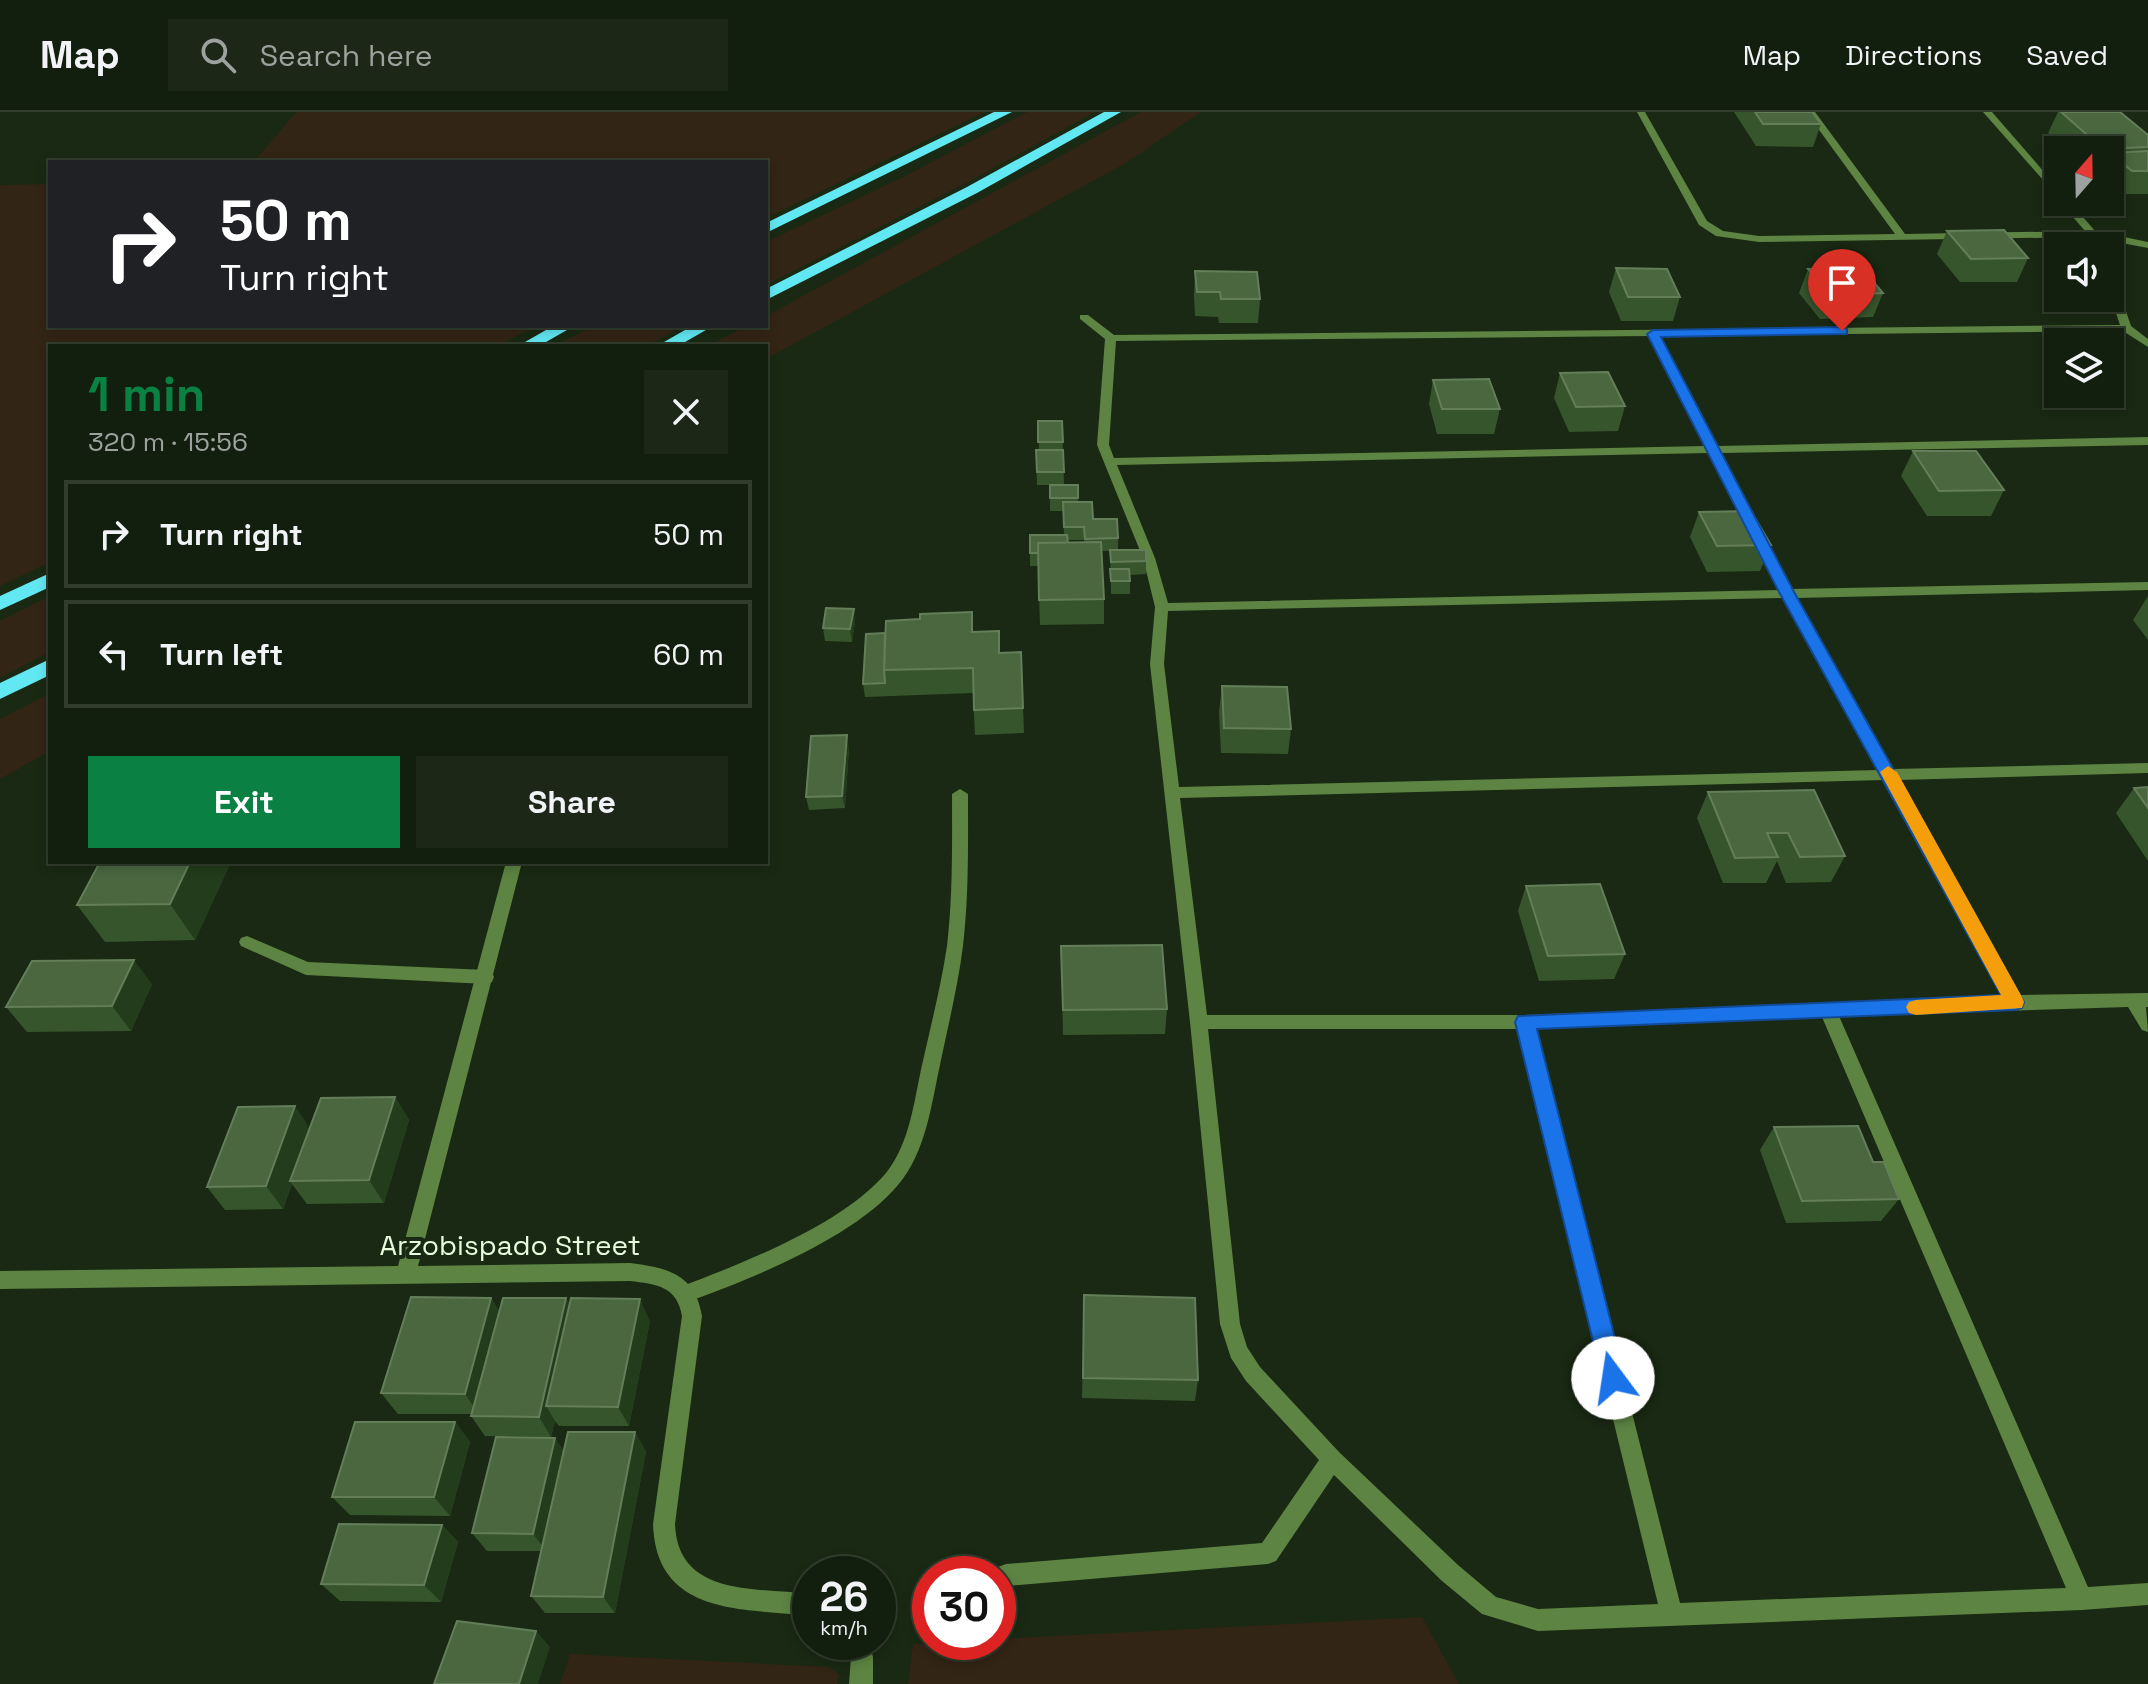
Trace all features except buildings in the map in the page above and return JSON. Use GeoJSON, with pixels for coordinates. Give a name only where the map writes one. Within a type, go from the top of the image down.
{"type":"FeatureCollection","features":[{"type":"Feature","properties":{"kind":"highway"},"geometry":{"type":"LineString","coordinates":[[768,228],[1005,112]]}},
{"type":"Feature","properties":{"kind":"highway"},"geometry":{"type":"LineString","coordinates":[[768,294],[972,190],[1114,112]]}},
{"type":"Feature","properties":{"kind":"highway"},"geometry":{"type":"LineString","coordinates":[[530,344],[562,328]]}},
{"type":"Feature","properties":{"kind":"highway"},"geometry":{"type":"LineString","coordinates":[[669,344],[701,328]]}},
{"type":"Feature","properties":{"kind":"highway"},"geometry":{"type":"LineString","coordinates":[[0,604],[48,580]]}},
{"type":"Feature","properties":{"kind":"highway"},"geometry":{"type":"LineString","coordinates":[[0,692],[48,667]]}},
{"type":"Feature","properties":{"kind":"street"},"geometry":{"type":"LineString","coordinates":[[1641,112],[1703,223],[1720,234],[1759,239],[2044,234]]}},
{"type":"Feature","properties":{"kind":"street"},"geometry":{"type":"LineString","coordinates":[[1810,112],[1901,235]]}},
{"type":"Feature","properties":{"kind":"street"},"geometry":{"type":"LineString","coordinates":[[1987,112],[2044,178]]}},
{"type":"Feature","properties":{"kind":"street"},"geometry":{"type":"LineString","coordinates":[[2078,216],[2093,232]]}},
{"type":"Feature","properties":{"kind":"street"},"geometry":{"type":"LineString","coordinates":[[2124,240],[2148,245]]}},
{"type":"Feature","properties":{"kind":"street"},"geometry":{"type":"LineString","coordinates":[[2121,312],[2126,328],[2148,344]]}},
{"type":"Feature","properties":{"kind":"street"},"geometry":{"type":"LineString","coordinates":[[1084,317],[1111,338],[2126,328]]}},
{"type":"Feature","properties":{"kind":"street"},"geometry":{"type":"LineString","coordinates":[[1653,334],[1787,592],[2015,1002]]}},
{"type":"Feature","properties":{"kind":"street"},"geometry":{"type":"LineString","coordinates":[[1111,338],[1103,445],[1149,558],[1162,607],[1157,664],[1230,1324],[1238,1351],[1253,1374],[1332,1459],[1450,1573],[1490,1606],[1538,1620],[2148,1594]]}},
{"type":"Feature","properties":{"kind":"street"},"geometry":{"type":"LineString","coordinates":[[1109,462],[2148,441]]}},
{"type":"Feature","properties":{"kind":"street"},"geometry":{"type":"LineString","coordinates":[[1162,607],[2148,586]]}},
{"type":"Feature","properties":{"kind":"street"},"geometry":{"type":"LineString","coordinates":[[1172,793],[2148,768]]}},
{"type":"Feature","properties":{"kind":"street"},"geometry":{"type":"LineString","coordinates":[[792,1604],[720,1598],[696,1586],[680,1570],[666,1544],[664,1524],[692,1316],[687,1293],[720,1283],[850,1214],[871,1200],[899,1170],[922,1111],[954,955],[958,924],[960,794]]}},
{"type":"Feature","properties":{"kind":"street"},"geometry":{"type":"LineString","coordinates":[[406,1274],[514,864]]}},
{"type":"Feature","properties":{"kind":"street"},"geometry":{"type":"LineString","coordinates":[[247,942],[306,968],[486,977]]}},
{"type":"Feature","properties":{"kind":"street"},"geometry":{"type":"LineString","coordinates":[[1199,1022],[1525,1022],[1829,1012],[2015,1002],[2141,1000],[2148,1025]]}},
{"type":"Feature","properties":{"kind":"street"},"geometry":{"type":"LineString","coordinates":[[1829,1012],[2082,1599]]}},
{"type":"Feature","properties":{"kind":"street"},"geometry":{"type":"LineString","coordinates":[[1525,1022],[1672,1616]]}},
{"type":"Feature","properties":{"kind":"street","name":"Arzobispado Street"},"geometry":{"type":"LineString","coordinates":[[0,1280],[630,1272],[665,1278],[687,1293]]}},
{"type":"Feature","properties":{"kind":"street"},"geometry":{"type":"LineString","coordinates":[[1016,1574],[1268,1553],[1332,1459]]}},
{"type":"Feature","properties":{"kind":"street"},"geometry":{"type":"LineString","coordinates":[[861,1684],[862,1660]]}},
{"type":"Feature","properties":{"kind":"shaded area"},"geometry":{"type":"Polygon","coordinates":[[[296,112],[985,112],[768,217],[768,160],[256,160],[296,112]]]}},
{"type":"Feature","properties":{"kind":"shaded area"},"geometry":{"type":"Polygon","coordinates":[[[1027,112],[1095,112],[966,183],[768,284],[768,241],[905,176],[1027,112]]]}},
{"type":"Feature","properties":{"kind":"shaded area"},"geometry":{"type":"Polygon","coordinates":[[[1141,112],[1201,112],[1126,163],[768,358],[768,344],[712,344],[742,328],[768,328],[768,315],[1141,112]]]}},
{"type":"Feature","properties":{"kind":"shaded area"},"geometry":{"type":"Polygon","coordinates":[[[48,184],[48,328],[533,328],[500,344],[48,344],[48,563],[0,586],[0,185],[48,184]]]}},
{"type":"Feature","properties":{"kind":"shaded area"},"geometry":{"type":"Polygon","coordinates":[[[590,328],[681,328],[650,344],[558,344],[590,328]]]}},
{"type":"Feature","properties":{"kind":"shaded area"},"geometry":{"type":"Polygon","coordinates":[[[48,597],[48,653],[0,678],[0,621],[48,597]]]}},
{"type":"Feature","properties":{"kind":"shaded area"},"geometry":{"type":"Polygon","coordinates":[[[48,694],[48,752],[0,779],[0,719],[48,694]]]}},
{"type":"Feature","properties":{"kind":"shaded area"},"geometry":{"type":"Polygon","coordinates":[[[1422,1617],[1459,1684],[908,1684],[912,1652],[912,1660],[1016,1660],[1016,1638],[1422,1617]]]}},
{"type":"Feature","properties":{"kind":"shaded area"},"geometry":{"type":"Polygon","coordinates":[[[570,1654],[829,1667],[839,1675],[837,1684],[560,1684],[570,1654]]]}},
{"type":"Feature","properties":{"kind":"slow traffic"},"geometry":{"type":"LineString","coordinates":[[1888,772],[2015,1002],[1916,1007]]}},
{"type":"Feature","properties":{"kind":"route"},"geometry":{"type":"LineString","coordinates":[[1613,1378],[1525,1022],[1829,1012],[2015,1002],[1787,592],[1653,334],[1842,331]]}}]}
